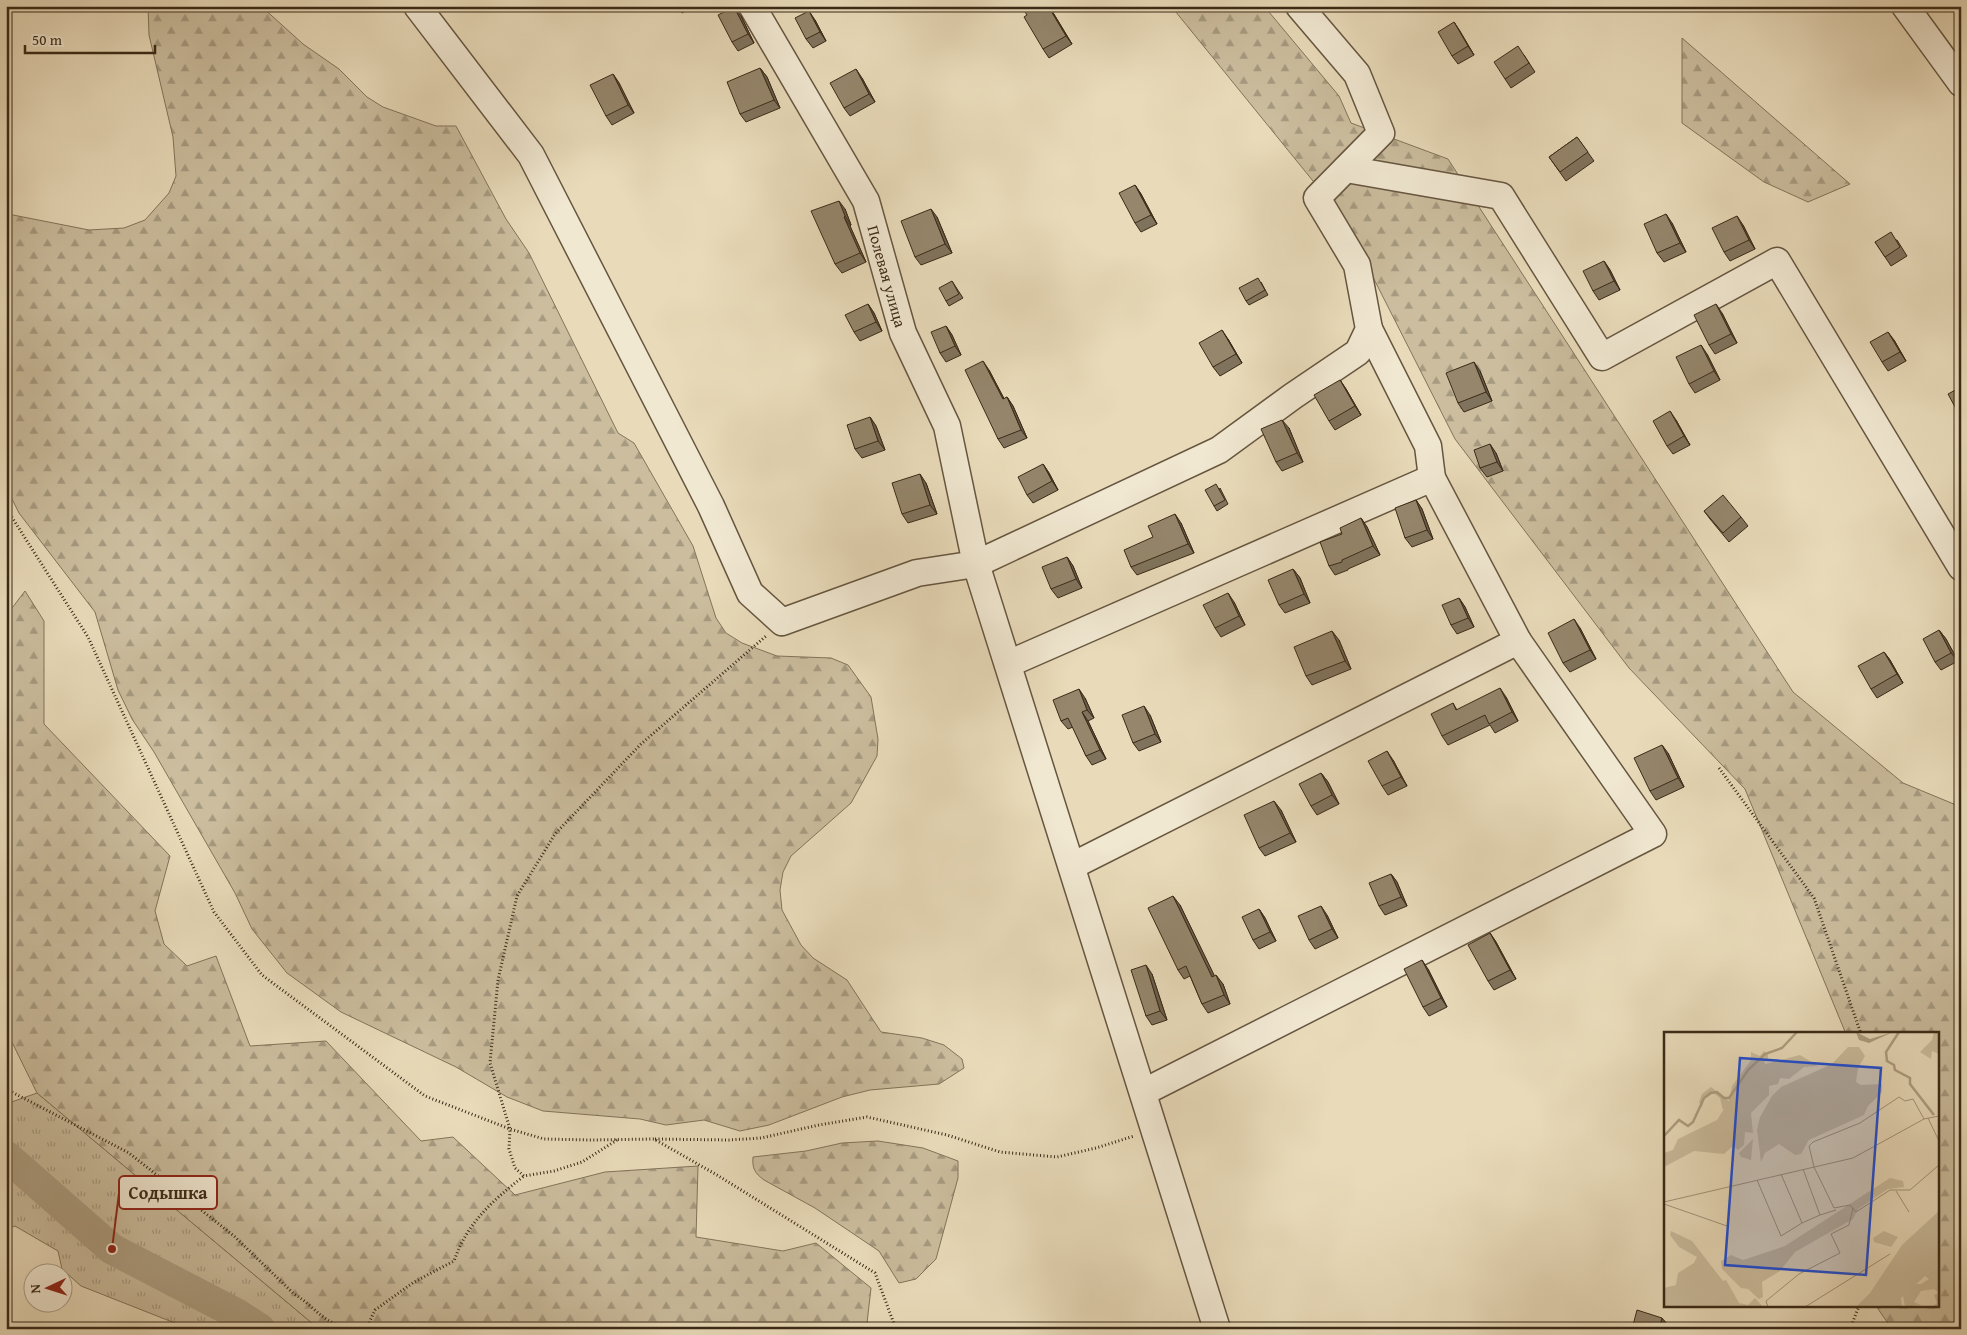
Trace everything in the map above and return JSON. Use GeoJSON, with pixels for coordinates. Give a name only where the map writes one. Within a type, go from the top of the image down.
{"type":"FeatureCollection","features":[{"type":"Feature","properties":{"kind":"street"},"geometry":{"type":"LineString","coordinates":[[417,6],[531,155],[711,506],[750,593],[782,622],[917,573],[976,564],[1219,450],[1358,352],[1369,329]]}},
{"type":"Feature","properties":{"kind":"street","name":"Полевая улица"},"geometry":{"type":"LineString","coordinates":[[752,6],[866,201],[903,333],[947,426],[976,564],[1218,1329]]}},
{"type":"Feature","properties":{"kind":"street"},"geometry":{"type":"LineString","coordinates":[[1144,1092],[1653,834],[1518,641],[1432,478],[1428,446],[1369,329],[1357,265],[1317,198],[1382,133],[1357,74],[1299,6]]}},
{"type":"Feature","properties":{"kind":"street"},"geometry":{"type":"LineString","coordinates":[[1905,6],[1961,83]]}},
{"type":"Feature","properties":{"kind":"street"},"geometry":{"type":"LineString","coordinates":[[1346,169],[1501,196],[1602,357],[1777,261],[1961,568]]}},
{"type":"Feature","properties":{"kind":"street"},"geometry":{"type":"LineString","coordinates":[[1008,664],[1432,478]]}},
{"type":"Feature","properties":{"kind":"street"},"geometry":{"type":"LineString","coordinates":[[1072,866],[1518,641]]}},
{"type":"Feature","properties":{"kind":"path"},"geometry":{"type":"LineString","coordinates":[[7,508],[88,637],[214,912],[262,975],[425,1096],[510,1129],[544,1139],[729,1140],[761,1138],[867,1117],[947,1134],[1000,1152],[1058,1157],[1096,1148],[1156,1129]]}},
{"type":"Feature","properties":{"kind":"path"},"geometry":{"type":"LineString","coordinates":[[524,1176],[515,1168],[509,1149],[510,1129],[490,1064],[498,980],[517,896],[555,834],[634,751],[782,622]]}},
{"type":"Feature","properties":{"kind":"path"},"geometry":{"type":"LineString","coordinates":[[1719,768],[1814,898],[1860,1032]]}},
{"type":"Feature","properties":{"kind":"path"},"geometry":{"type":"LineString","coordinates":[[6,1089],[129,1153],[234,1236],[294,1294],[305,1301],[321,1317],[338,1326],[353,1329]]}},
{"type":"Feature","properties":{"kind":"path"},"geometry":{"type":"LineString","coordinates":[[654,1139],[717,1175],[875,1272],[896,1329]]}},
{"type":"Feature","properties":{"kind":"path"},"geometry":{"type":"LineString","coordinates":[[366,1329],[375,1310],[414,1282],[454,1261],[460,1243],[472,1224],[504,1192],[524,1176],[554,1171],[582,1162],[618,1140]]}},
{"type":"Feature","properties":{"kind":"path"},"geometry":{"type":"LineString","coordinates":[[1850,1329],[1858,1308]]}},
{"type":"Feature","properties":{"kind":"green space"},"geometry":{"type":"Polygon","coordinates":[[[148,6],[261,6],[303,44],[339,69],[367,97],[383,107],[436,126],[456,126],[506,219],[529,253],[618,433],[634,443],[693,546],[716,618],[726,633],[742,643],[777,656],[831,658],[848,665],[871,697],[878,739],[877,756],[851,803],[791,856],[783,872],[780,890],[782,910],[801,945],[813,958],[847,980],[881,1032],[922,1038],[944,1045],[962,1059],[964,1068],[939,1084],[870,1090],[842,1097],[769,1125],[740,1131],[704,1120],[666,1125],[640,1119],[543,1111],[507,1097],[456,1067],[341,1012],[287,973],[252,929],[235,893],[154,752],[132,719],[118,690],[95,612],[19,513],[6,487],[6,211],[13,215],[89,230],[124,228],[145,220],[169,193],[176,176],[173,137],[149,35],[148,6]]]}},
{"type":"Feature","properties":{"kind":"green space"},"geometry":{"type":"Polygon","coordinates":[[[1171,6],[1264,6],[1339,96],[1351,123],[1448,159],[1793,692],[1903,783],[1961,807],[1961,1329],[1892,1329],[1877,1308],[1940,1308],[1940,1032],[1845,1032],[1745,789],[1629,668],[1455,439],[1343,218],[1171,6]]]}},
{"type":"Feature","properties":{"kind":"green space"},"geometry":{"type":"Polygon","coordinates":[[[1682,38],[1850,184],[1808,202],[1764,182],[1682,123],[1682,38]]]}},
{"type":"Feature","properties":{"kind":"green space"},"geometry":{"type":"Polygon","coordinates":[[[25,591],[44,621],[44,724],[170,856],[155,911],[164,944],[187,966],[216,956],[250,1046],[326,1041],[421,1141],[453,1137],[515,1195],[605,1172],[698,1166],[696,1237],[783,1251],[816,1243],[871,1288],[867,1323],[853,1329],[319,1329],[37,1093],[6,1030],[6,616],[25,591]]]}},
{"type":"Feature","properties":{"kind":"green space"},"geometry":{"type":"Polygon","coordinates":[[[37,1093],[319,1329],[190,1329],[81,1286],[72,1278],[72,1262],[60,1262],[58,1251],[15,1226],[6,1229],[6,1104],[37,1093]]]}},
{"type":"Feature","properties":{"kind":"green space"},"geometry":{"type":"Polygon","coordinates":[[[878,1141],[923,1148],[958,1161],[958,1178],[936,1259],[916,1279],[899,1283],[879,1251],[815,1208],[764,1180],[756,1173],[753,1165],[753,1157],[806,1151],[842,1143],[878,1141]]]}},
{"type":"Feature","properties":{"kind":"building"},"geometry":{"type":"Polygon","coordinates":[[[1021,6],[1048,6],[1066,36],[1043,49],[1024,17],[1027,15],[1021,6]]]}},
{"type":"Feature","properties":{"kind":"building"},"geometry":{"type":"Polygon","coordinates":[[[734,7],[748,34],[732,42],[718,15],[734,7]]]}},
{"type":"Feature","properties":{"kind":"building"},"geometry":{"type":"Polygon","coordinates":[[[809,11],[820,32],[806,39],[795,18],[809,11]]]}},
{"type":"Feature","properties":{"kind":"building"},"geometry":{"type":"Polygon","coordinates":[[[1454,22],[1468,46],[1452,56],[1438,32],[1454,22]]]}},
{"type":"Feature","properties":{"kind":"building"},"geometry":{"type":"Polygon","coordinates":[[[1518,46],[1529,63],[1505,79],[1494,62],[1518,46]]]}},
{"type":"Feature","properties":{"kind":"building"},"geometry":{"type":"Polygon","coordinates":[[[760,68],[774,100],[740,114],[727,82],[760,68]]]}},
{"type":"Feature","properties":{"kind":"building"},"geometry":{"type":"Polygon","coordinates":[[[856,69],[869,94],[844,108],[830,83],[856,69]]]}},
{"type":"Feature","properties":{"kind":"building"},"geometry":{"type":"Polygon","coordinates":[[[613,74],[628,105],[606,116],[590,85],[613,74]]]}},
{"type":"Feature","properties":{"kind":"building"},"geometry":{"type":"Polygon","coordinates":[[[1577,137],[1588,152],[1560,172],[1549,157],[1577,137]]]}},
{"type":"Feature","properties":{"kind":"building"},"geometry":{"type":"Polygon","coordinates":[[[1135,185],[1151,215],[1135,223],[1119,193],[1135,185]]]}},
{"type":"Feature","properties":{"kind":"building"},"geometry":{"type":"Polygon","coordinates":[[[839,201],[860,253],[835,264],[811,211],[839,201]]]}},
{"type":"Feature","properties":{"kind":"building"},"geometry":{"type":"Polygon","coordinates":[[[931,209],[945,244],[915,257],[901,221],[931,209]]]}},
{"type":"Feature","properties":{"kind":"building"},"geometry":{"type":"Polygon","coordinates":[[[1666,214],[1680,243],[1657,253],[1644,224],[1666,214]]]}},
{"type":"Feature","properties":{"kind":"building"},"geometry":{"type":"Polygon","coordinates":[[[1737,216],[1749,240],[1724,252],[1712,228],[1737,216]]]}},
{"type":"Feature","properties":{"kind":"building"},"geometry":{"type":"Polygon","coordinates":[[[1891,232],[1900,247],[1885,257],[1875,242],[1891,232]]]}},
{"type":"Feature","properties":{"kind":"building"},"geometry":{"type":"Polygon","coordinates":[[[1604,261],[1614,281],[1593,291],[1583,271],[1604,261]]]}},
{"type":"Feature","properties":{"kind":"building"},"geometry":{"type":"Polygon","coordinates":[[[1258,278],[1265,290],[1246,301],[1239,288],[1258,278]]]}},
{"type":"Feature","properties":{"kind":"building"},"geometry":{"type":"Polygon","coordinates":[[[952,281],[959,294],[946,301],[939,288],[952,281]]]}},
{"type":"Feature","properties":{"kind":"building"},"geometry":{"type":"Polygon","coordinates":[[[868,304],[876,322],[854,332],[845,315],[868,304]]]}},
{"type":"Feature","properties":{"kind":"building"},"geometry":{"type":"Polygon","coordinates":[[[1716,304],[1731,334],[1709,345],[1694,315],[1716,304]]]}},
{"type":"Feature","properties":{"kind":"building"},"geometry":{"type":"Polygon","coordinates":[[[946,326],[955,346],[940,353],[931,332],[946,326]]]}},
{"type":"Feature","properties":{"kind":"building"},"geometry":{"type":"Polygon","coordinates":[[[1222,330],[1236,354],[1213,367],[1199,343],[1222,330]]]}},
{"type":"Feature","properties":{"kind":"building"},"geometry":{"type":"Polygon","coordinates":[[[1888,332],[1900,352],[1882,362],[1870,342],[1888,332]]]}},
{"type":"Feature","properties":{"kind":"building"},"geometry":{"type":"Polygon","coordinates":[[[1701,345],[1714,371],[1689,384],[1676,357],[1701,345]]]}},
{"type":"Feature","properties":{"kind":"building"},"geometry":{"type":"Polygon","coordinates":[[[983,361],[1003,399],[1007,397],[1021,430],[998,439],[965,370],[983,361]]]}},
{"type":"Feature","properties":{"kind":"building"},"geometry":{"type":"Polygon","coordinates":[[[1474,362],[1486,392],[1458,403],[1446,373],[1474,362]]]}},
{"type":"Feature","properties":{"kind":"building"},"geometry":{"type":"Polygon","coordinates":[[[1340,380],[1355,406],[1329,421],[1314,395],[1340,380]]]}},
{"type":"Feature","properties":{"kind":"building"},"geometry":{"type":"Polygon","coordinates":[[[1961,387],[1961,418],[1948,394],[1961,387]]]}},
{"type":"Feature","properties":{"kind":"building"},"geometry":{"type":"Polygon","coordinates":[[[1670,411],[1684,436],[1667,446],[1653,421],[1670,411]]]}},
{"type":"Feature","properties":{"kind":"building"},"geometry":{"type":"Polygon","coordinates":[[[870,417],[878,441],[855,449],[847,425],[870,417]]]}},
{"type":"Feature","properties":{"kind":"building"},"geometry":{"type":"Polygon","coordinates":[[[1282,420],[1297,453],[1276,462],[1261,429],[1282,420]]]}},
{"type":"Feature","properties":{"kind":"building"},"geometry":{"type":"Polygon","coordinates":[[[1490,444],[1497,462],[1480,468],[1474,450],[1490,444]]]}},
{"type":"Feature","properties":{"kind":"building"},"geometry":{"type":"Polygon","coordinates":[[[1043,464],[1052,481],[1027,495],[1018,477],[1043,464]]]}},
{"type":"Feature","properties":{"kind":"building"},"geometry":{"type":"Polygon","coordinates":[[[920,474],[930,505],[902,514],[892,483],[920,474]]]}},
{"type":"Feature","properties":{"kind":"building"},"geometry":{"type":"Polygon","coordinates":[[[1216,484],[1225,500],[1214,506],[1205,490],[1216,484]]]}},
{"type":"Feature","properties":{"kind":"building"},"geometry":{"type":"Polygon","coordinates":[[[1723,495],[1741,517],[1723,533],[1704,511],[1723,495]]]}},
{"type":"Feature","properties":{"kind":"building"},"geometry":{"type":"Polygon","coordinates":[[[1416,500],[1427,530],[1405,538],[1395,508],[1416,500]]]}},
{"type":"Feature","properties":{"kind":"building"},"geometry":{"type":"Polygon","coordinates":[[[1175,514],[1188,544],[1131,567],[1124,550],[1153,537],[1148,526],[1175,514]]]}},
{"type":"Feature","properties":{"kind":"building"},"geometry":{"type":"Polygon","coordinates":[[[1361,518],[1373,546],[1342,560],[1342,562],[1329,566],[1320,542],[1342,534],[1340,528],[1361,518]]]}},
{"type":"Feature","properties":{"kind":"building"},"geometry":{"type":"Polygon","coordinates":[[[1067,557],[1076,579],[1051,589],[1042,567],[1067,557]]]}},
{"type":"Feature","properties":{"kind":"building"},"geometry":{"type":"Polygon","coordinates":[[[1293,569],[1304,594],[1279,605],[1268,580],[1293,569]]]}},
{"type":"Feature","properties":{"kind":"building"},"geometry":{"type":"Polygon","coordinates":[[[1228,593],[1239,616],[1215,628],[1203,605],[1228,593]]]}},
{"type":"Feature","properties":{"kind":"building"},"geometry":{"type":"Polygon","coordinates":[[[1459,598],[1468,618],[1451,625],[1442,605],[1459,598]]]}},
{"type":"Feature","properties":{"kind":"building"},"geometry":{"type":"Polygon","coordinates":[[[1574,619],[1590,650],[1563,663],[1548,633],[1574,619]]]}},
{"type":"Feature","properties":{"kind":"building"},"geometry":{"type":"Polygon","coordinates":[[[1939,630],[1951,653],[1935,662],[1923,639],[1939,630]]]}},
{"type":"Feature","properties":{"kind":"building"},"geometry":{"type":"Polygon","coordinates":[[[1332,631],[1345,661],[1306,676],[1294,647],[1332,631]]]}},
{"type":"Feature","properties":{"kind":"building"},"geometry":{"type":"Polygon","coordinates":[[[1884,652],[1897,674],[1871,689],[1858,666],[1884,652]]]}},
{"type":"Feature","properties":{"kind":"building"},"geometry":{"type":"Polygon","coordinates":[[[1500,688],[1512,712],[1489,724],[1485,715],[1442,736],[1431,714],[1453,703],[1456,710],[1500,688]]]}},
{"type":"Feature","properties":{"kind":"building"},"geometry":{"type":"Polygon","coordinates":[[[1079,689],[1087,710],[1082,712],[1100,750],[1086,756],[1068,718],[1061,721],[1053,700],[1079,689]]]}},
{"type":"Feature","properties":{"kind":"building"},"geometry":{"type":"Polygon","coordinates":[[[1144,706],[1155,734],[1133,743],[1122,715],[1144,706]]]}},
{"type":"Feature","properties":{"kind":"building"},"geometry":{"type":"Polygon","coordinates":[[[1662,745],[1678,778],[1650,791],[1634,758],[1662,745]]]}},
{"type":"Feature","properties":{"kind":"building"},"geometry":{"type":"Polygon","coordinates":[[[1387,751],[1401,777],[1382,786],[1368,761],[1387,751]]]}},
{"type":"Feature","properties":{"kind":"building"},"geometry":{"type":"Polygon","coordinates":[[[1321,773],[1332,795],[1311,806],[1299,784],[1321,773]]]}},
{"type":"Feature","properties":{"kind":"building"},"geometry":{"type":"Polygon","coordinates":[[[1274,801],[1290,833],[1259,848],[1244,815],[1274,801]]]}},
{"type":"Feature","properties":{"kind":"building"},"geometry":{"type":"Polygon","coordinates":[[[1391,874],[1401,897],[1379,906],[1369,883],[1391,874]]]}},
{"type":"Feature","properties":{"kind":"building"},"geometry":{"type":"Polygon","coordinates":[[[1173,896],[1212,977],[1216,975],[1224,995],[1202,1004],[1186,966],[1178,970],[1148,908],[1173,896]]]}},
{"type":"Feature","properties":{"kind":"building"},"geometry":{"type":"Polygon","coordinates":[[[1321,906],[1332,929],[1309,940],[1298,916],[1321,906]]]}},
{"type":"Feature","properties":{"kind":"building"},"geometry":{"type":"Polygon","coordinates":[[[1259,909],[1270,932],[1253,940],[1242,917],[1259,909]]]}},
{"type":"Feature","properties":{"kind":"building"},"geometry":{"type":"Polygon","coordinates":[[[1490,933],[1510,970],[1488,981],[1468,945],[1490,933]]]}},
{"type":"Feature","properties":{"kind":"building"},"geometry":{"type":"Polygon","coordinates":[[[1422,960],[1441,998],[1423,1007],[1404,969],[1422,960]]]}},
{"type":"Feature","properties":{"kind":"building"},"geometry":{"type":"Polygon","coordinates":[[[1146,965],[1160,1011],[1146,1016],[1131,970],[1146,965]]]}},
{"type":"Feature","properties":{"kind":"building"},"geometry":{"type":"Polygon","coordinates":[[[1637,1310],[1662,1318],[1659,1329],[1632,1329],[1637,1310]]]}},
{"type":"Feature","properties":{"kind":"waterway"},"geometry":{"type":"LineString","coordinates":[[6,1156],[112,1249],[237,1314],[260,1329]]}},
{"type":"Feature","properties":{"kind":"place","name":"Содышка"},"geometry":{"type":"Point","coordinates":[112,1249]}}]}
